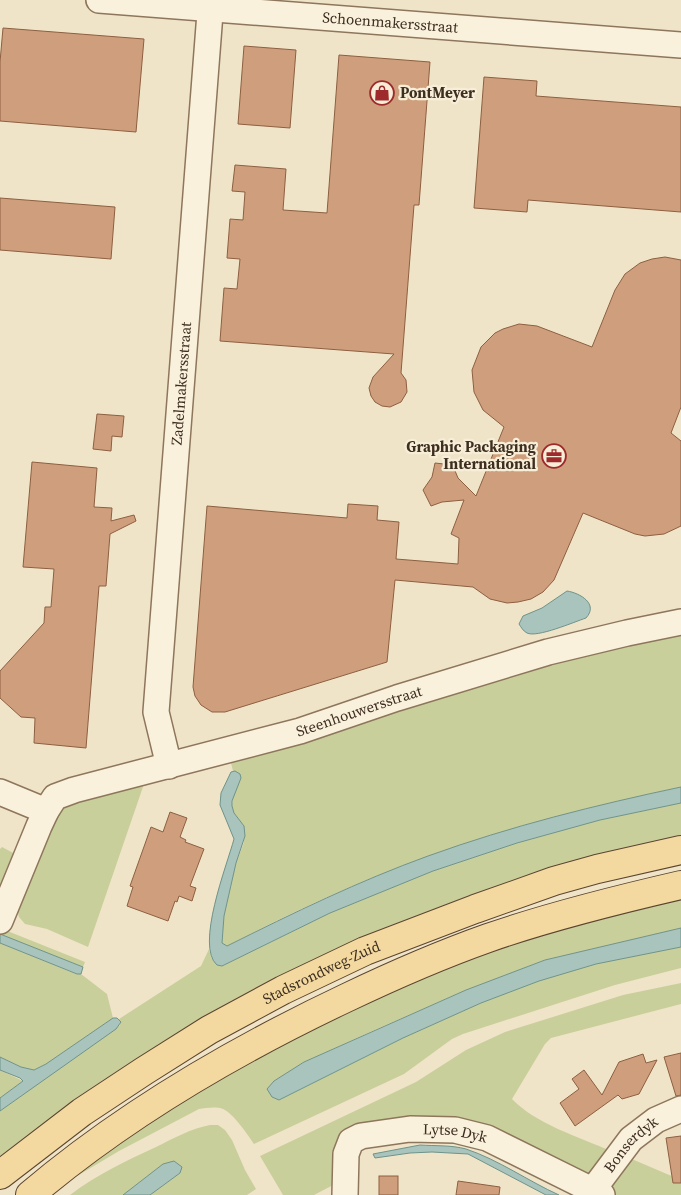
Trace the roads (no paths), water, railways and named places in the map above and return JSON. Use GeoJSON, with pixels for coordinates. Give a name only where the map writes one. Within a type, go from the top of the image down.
{"type":"FeatureCollection","features":[{"type":"Feature","properties":{"kind":"main road","name":"Stadsrondweg-Zuid"},"geometry":{"type":"LineString","coordinates":[[0,1175],[82,1112],[144,1071],[208,1030],[282,990],[375,948],[501,899],[580,874],[681,850]]}},
{"type":"Feature","properties":{"kind":"main road"},"geometry":{"type":"LineString","coordinates":[[30,1195],[99,1141],[164,1097],[231,1056],[306,1016],[382,981],[488,938],[603,904],[681,886]]}},
{"type":"Feature","properties":{"kind":"street","name":"Schoenmakersstraat"},"geometry":{"type":"LineString","coordinates":[[99,0],[211,4],[681,45]]}},
{"type":"Feature","properties":{"kind":"street","name":"Zadelmakersstraat"},"geometry":{"type":"LineString","coordinates":[[169,766],[156,712],[211,4]]}},
{"type":"Feature","properties":{"kind":"street","name":"Steenhouwersstraat"},"geometry":{"type":"LineString","coordinates":[[46,811],[56,797],[74,790],[300,731],[406,695],[548,652],[681,622]]}},
{"type":"Feature","properties":{"kind":"street"},"geometry":{"type":"LineString","coordinates":[[0,792],[46,811],[0,922]]}},
{"type":"Feature","properties":{"kind":"street","name":"Bonserdyk"},"geometry":{"type":"LineString","coordinates":[[597,1193],[632,1139],[656,1120],[681,1109]]}},
{"type":"Feature","properties":{"kind":"street","name":"Lytse Dyk"},"geometry":{"type":"LineString","coordinates":[[345,1195],[346,1154],[351,1141],[361,1136],[410,1129],[455,1130],[487,1138],[597,1193]]}},
{"type":"Feature","properties":{"kind":"water"},"geometry":{"type":"Polygon","coordinates":[[[567,591],[577,594],[589,604],[589,613],[586,618],[539,633],[532,634],[523,630],[519,624],[523,616],[542,608],[567,591]]]}},
{"type":"Feature","properties":{"kind":"water"},"geometry":{"type":"Polygon","coordinates":[[[235,771],[240,774],[241,778],[232,801],[232,806],[234,813],[244,826],[245,836],[236,863],[224,916],[222,943],[227,946],[351,887],[459,845],[585,809],[681,787],[681,803],[600,820],[517,843],[433,871],[330,913],[222,966],[217,965],[211,955],[209,941],[215,905],[234,839],[220,805],[221,793],[231,772],[235,771]]]}},
{"type":"Feature","properties":{"kind":"water"},"geometry":{"type":"Polygon","coordinates":[[[681,928],[681,947],[596,964],[539,981],[481,1003],[403,1038],[279,1100],[272,1097],[267,1089],[274,1081],[304,1062],[466,990],[545,960],[681,928]]]}},
{"type":"Feature","properties":{"kind":"water"},"geometry":{"type":"Polygon","coordinates":[[[0,934],[83,967],[81,974],[0,943],[0,934]]]}},
{"type":"Feature","properties":{"kind":"water"},"geometry":{"type":"Polygon","coordinates":[[[113,1018],[117,1018],[121,1022],[116,1029],[0,1111],[0,1098],[23,1081],[0,1070],[0,1057],[21,1067],[34,1070],[46,1064],[113,1018]]]}},
{"type":"Feature","properties":{"kind":"water"},"geometry":{"type":"Polygon","coordinates":[[[420,1145],[449,1146],[466,1149],[490,1159],[559,1195],[546,1195],[468,1154],[432,1152],[375,1158],[373,1154],[420,1145]]]}},
{"type":"Feature","properties":{"kind":"water"},"geometry":{"type":"Polygon","coordinates":[[[174,1161],[182,1167],[180,1173],[150,1195],[123,1195],[163,1164],[174,1161]]]}},
{"type":"Feature","properties":{"kind":"place","name":"PontMeyer"},"geometry":{"type":"Point","coordinates":[382,93]}},
{"type":"Feature","properties":{"kind":"place","name":"Graphic Packaging International"},"geometry":{"type":"Point","coordinates":[554,456]}}]}
